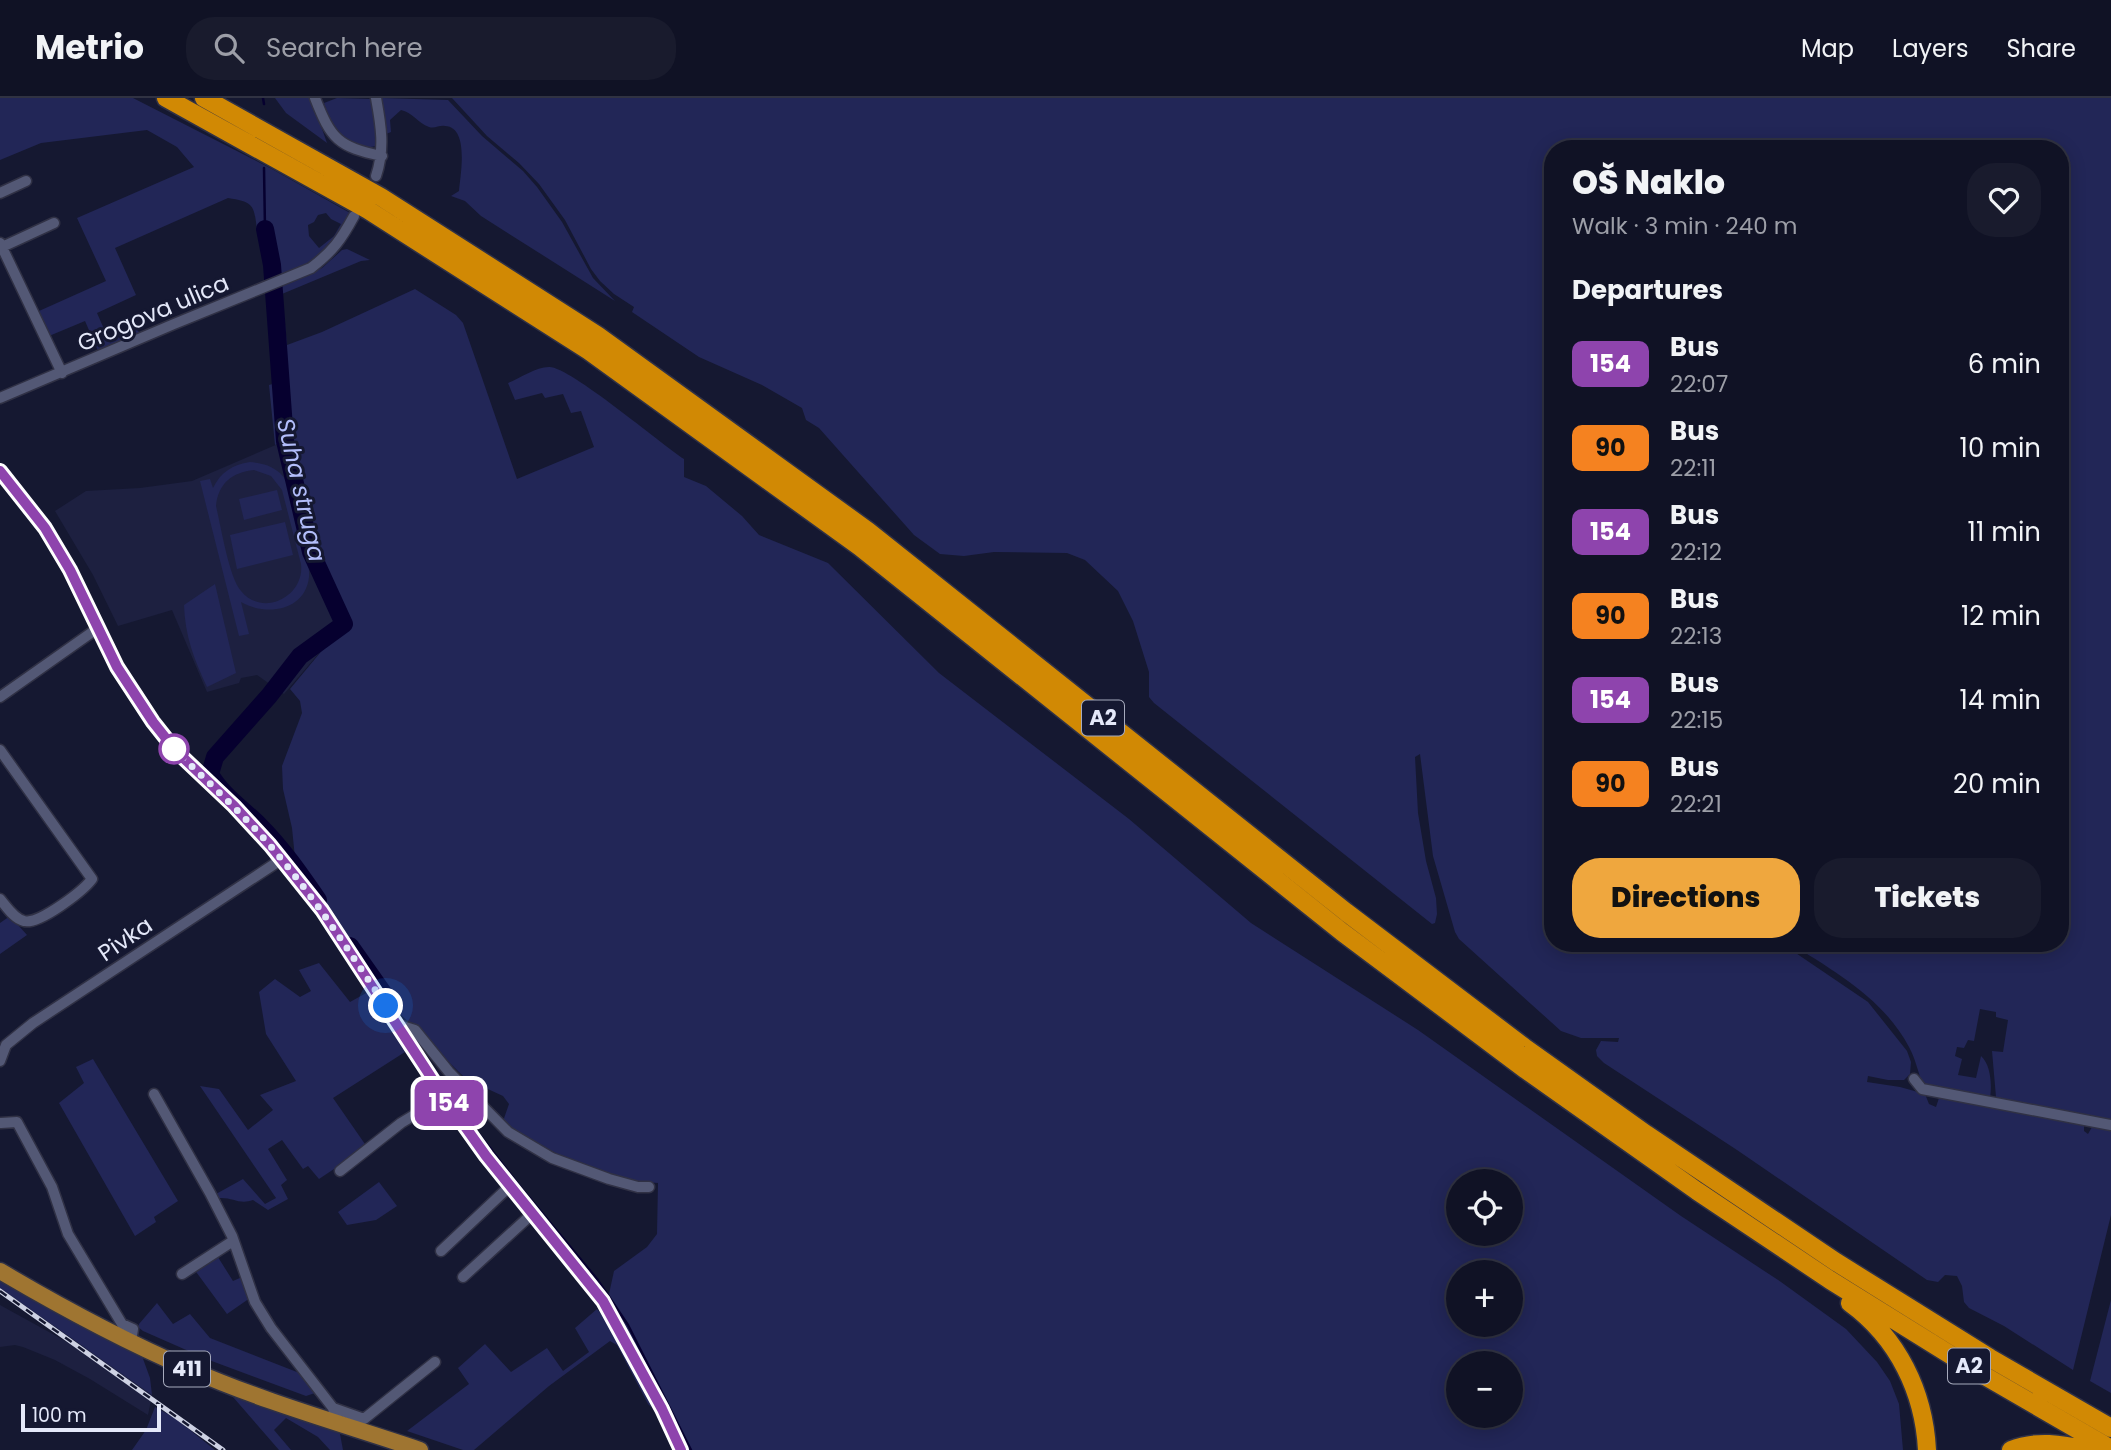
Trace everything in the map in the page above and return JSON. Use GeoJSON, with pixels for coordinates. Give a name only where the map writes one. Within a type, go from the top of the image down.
{"type":"FeatureCollection","features":[{"type":"Feature","properties":{"kind":"highway","name":"A2"},"geometry":{"type":"LineString","coordinates":[[166,98],[368,210],[600,359],[860,547],[1203,822],[1445,1010],[1666,1169],[1830,1280],[1978,1372],[2111,1449]]}},
{"type":"Feature","properties":{"kind":"highway","name":"A2"},"geometry":{"type":"LineString","coordinates":[[204,98],[381,197],[597,335],[868,531],[1336,904],[1524,1047],[1646,1134],[1836,1262],[1990,1358],[2111,1428]]}},
{"type":"Feature","properties":{"kind":"highway"},"geometry":{"type":"LineString","coordinates":[[1830,1280],[1843,1298],[1876,1325],[1893,1346],[1911,1377],[1922,1407],[1927,1450]]}},
{"type":"Feature","properties":{"kind":"highway"},"geometry":{"type":"LineString","coordinates":[[2011,1450],[2037,1444],[2062,1444],[2087,1450]]}},
{"type":"Feature","properties":{"kind":"main road","name":"411"},"geometry":{"type":"LineString","coordinates":[[0,1271],[228,1385],[335,1415],[421,1450]]}},
{"type":"Feature","properties":{"kind":"street"},"geometry":{"type":"LineString","coordinates":[[315,98],[325,124],[337,139],[349,147],[382,156]]}},
{"type":"Feature","properties":{"kind":"street"},"geometry":{"type":"LineString","coordinates":[[376,98],[382,156],[376,176]]}},
{"type":"Feature","properties":{"kind":"street"},"geometry":{"type":"LineString","coordinates":[[0,193],[26,181]]}},
{"type":"Feature","properties":{"kind":"street","name":"Grogova ulica"},"geometry":{"type":"LineString","coordinates":[[0,398],[312,268],[342,240],[354,216]]}},
{"type":"Feature","properties":{"kind":"street","name":"Grogova ulica"},"geometry":{"type":"LineString","coordinates":[[54,223],[1,245],[62,373]]}},
{"type":"Feature","properties":{"kind":"street"},"geometry":{"type":"LineString","coordinates":[[0,471],[45,528],[70,570],[117,667],[153,722],[176,751],[282,859],[322,910],[444,1097],[510,1186],[603,1301],[662,1409],[681,1450]]}},
{"type":"Feature","properties":{"kind":"street"},"geometry":{"type":"LineString","coordinates":[[0,697],[98,628]]}},
{"type":"Feature","properties":{"kind":"street"},"geometry":{"type":"LineString","coordinates":[[0,750],[92,879],[76,895],[34,922],[24,922],[17,918],[0,899]]}},
{"type":"Feature","properties":{"kind":"street"},"geometry":{"type":"LineString","coordinates":[[258,833],[266,846],[264,869]]}},
{"type":"Feature","properties":{"kind":"street","name":"Pivka"},"geometry":{"type":"LineString","coordinates":[[0,1061],[3,1042],[282,859]]}},
{"type":"Feature","properties":{"kind":"street"},"geometry":{"type":"LineString","coordinates":[[399,1026],[415,1030],[449,1072],[508,1132],[552,1158],[609,1179],[638,1187],[649,1187]]}},
{"type":"Feature","properties":{"kind":"street"},"geometry":{"type":"LineString","coordinates":[[1914,1079],[1922,1089],[2111,1125]]}},
{"type":"Feature","properties":{"kind":"street"},"geometry":{"type":"LineString","coordinates":[[154,1094],[210,1193],[233,1241],[256,1302],[271,1328],[335,1415],[364,1419],[435,1362]]}},
{"type":"Feature","properties":{"kind":"street"},"geometry":{"type":"LineString","coordinates":[[340,1171],[401,1122],[444,1097]]}},
{"type":"Feature","properties":{"kind":"street"},"geometry":{"type":"LineString","coordinates":[[0,1120],[17,1122],[52,1186],[68,1234],[132,1336]]}},
{"type":"Feature","properties":{"kind":"street"},"geometry":{"type":"LineString","coordinates":[[441,1251],[510,1186]]}},
{"type":"Feature","properties":{"kind":"street"},"geometry":{"type":"LineString","coordinates":[[463,1277],[532,1214]]}},
{"type":"Feature","properties":{"kind":"street"},"geometry":{"type":"LineString","coordinates":[[182,1274],[233,1241]]}},
{"type":"Feature","properties":{"kind":"shaded area"},"geometry":{"type":"Polygon","coordinates":[[[0,98],[133,98],[272,169],[350,213],[336,235],[319,254],[298,268],[273,276],[269,235],[257,230],[251,206],[237,199],[228,198],[115,248],[136,295],[97,313],[108,338],[135,325],[140,334],[98,351],[85,321],[49,336],[39,311],[106,281],[77,218],[194,167],[177,147],[147,130],[41,143],[0,160],[0,98]],[[326,213],[318,215],[314,222],[308,225],[309,236],[319,248],[334,236],[341,224],[326,213]]]}},
{"type":"Feature","properties":{"kind":"shaded area"},"geometry":{"type":"Polygon","coordinates":[[[275,98],[311,98],[327,143],[286,113],[275,98]]]}},
{"type":"Feature","properties":{"kind":"shaded area"},"geometry":{"type":"Polygon","coordinates":[[[337,98],[371,99],[378,142],[376,146],[357,146],[336,129],[324,103],[337,98]]]}},
{"type":"Feature","properties":{"kind":"shaded area"},"geometry":{"type":"Polygon","coordinates":[[[381,98],[448,100],[537,187],[562,222],[593,278],[615,301],[481,216],[465,201],[451,196],[459,191],[462,165],[458,135],[445,126],[429,127],[401,110],[390,120],[391,132],[386,134],[381,98]]]}},
{"type":"Feature","properties":{"kind":"shaded area"},"geometry":{"type":"Polygon","coordinates":[[[452,98],[2111,98],[2111,1122],[2001,1101],[1996,1097],[1992,1051],[2003,1052],[2008,1020],[1996,1017],[1996,1012],[1980,1009],[1974,1041],[1968,1040],[1964,1048],[1957,1047],[1955,1056],[1962,1059],[1958,1075],[1976,1078],[1981,1056],[1990,1076],[1990,1098],[1925,1085],[1909,1047],[1886,1014],[1857,988],[1804,952],[2069,952],[2069,140],[1544,140],[1544,952],[1794,952],[1868,1002],[1907,1051],[1911,1062],[1910,1074],[1904,1080],[1868,1076],[1867,1082],[1925,1094],[1929,1104],[1936,1107],[1940,1095],[2084,1124],[2084,1131],[2088,1134],[2092,1127],[2111,1129],[2111,1215],[2073,1370],[2004,1326],[1969,1308],[1964,1302],[1962,1286],[1957,1276],[1945,1275],[1938,1282],[1927,1280],[1604,1063],[1597,1056],[1596,1050],[1601,1041],[1618,1042],[1619,1038],[1581,1038],[1561,1031],[1459,939],[1433,856],[1420,754],[1415,757],[1418,813],[1426,861],[1436,898],[1437,914],[1435,923],[1432,924],[1154,703],[1149,697],[1149,672],[1133,621],[1118,591],[1085,560],[1067,553],[994,552],[964,556],[940,554],[914,535],[819,428],[806,420],[802,408],[762,385],[699,357],[632,312],[634,307],[614,294],[591,269],[565,220],[539,184],[487,136],[452,98]]]}},
{"type":"Feature","properties":{"kind":"shaded area"},"geometry":{"type":"Polygon","coordinates":[[[347,249],[370,260],[361,261],[282,294],[287,345],[322,332],[415,289],[456,315],[463,323],[517,479],[594,447],[581,411],[571,413],[563,394],[545,398],[542,393],[515,400],[508,383],[544,367],[560,370],[575,379],[684,459],[684,477],[706,486],[742,516],[759,535],[828,563],[939,673],[1129,819],[1251,923],[1418,1030],[1846,1329],[1877,1362],[1890,1381],[1899,1404],[1903,1450],[689,1450],[609,1294],[614,1271],[647,1247],[657,1234],[658,1183],[632,1181],[591,1172],[502,1124],[509,1104],[503,1096],[466,1079],[393,1007],[326,906],[296,868],[292,828],[283,789],[282,766],[302,713],[300,701],[290,689],[344,624],[311,552],[285,441],[275,445],[269,385],[276,383],[279,403],[282,403],[276,287],[322,268],[342,250],[347,249]]]}},
{"type":"Feature","properties":{"kind":"shaded area"},"geometry":{"type":"Polygon","coordinates":[[[285,441],[297,497],[334,607],[344,624],[284,694],[257,675],[241,678],[239,683],[207,692],[172,610],[118,626],[93,575],[55,511],[86,491],[192,481],[285,441]]]}},
{"type":"Feature","properties":{"kind":"shaded area"},"geometry":{"type":"Polygon","coordinates":[[[254,462],[269,466],[280,473],[288,484],[306,550],[309,577],[300,598],[282,608],[261,609],[241,602],[249,634],[239,636],[200,481],[210,479],[213,488],[223,474],[244,463],[254,462]],[[254,470],[233,476],[223,485],[216,506],[229,563],[237,584],[250,599],[260,603],[281,600],[290,594],[296,586],[301,564],[282,490],[271,476],[254,470]]]}},
{"type":"Feature","properties":{"kind":"shaded area"},"geometry":{"type":"Polygon","coordinates":[[[277,490],[282,510],[244,520],[239,499],[277,490]]]}},
{"type":"Feature","properties":{"kind":"shaded area"},"geometry":{"type":"Polygon","coordinates":[[[285,522],[293,555],[237,569],[230,535],[285,522]]]}},
{"type":"Feature","properties":{"kind":"shaded area"},"geometry":{"type":"Polygon","coordinates":[[[215,584],[236,673],[207,687],[191,647],[184,605],[215,584]]]}},
{"type":"Feature","properties":{"kind":"shaded area"},"geometry":{"type":"Polygon","coordinates":[[[10,916],[27,935],[0,954],[0,923],[10,916]]]}},
{"type":"Feature","properties":{"kind":"shaded area"},"geometry":{"type":"Polygon","coordinates":[[[319,963],[350,1002],[368,992],[405,1052],[333,1098],[367,1147],[319,1179],[308,1166],[303,1169],[282,1140],[268,1149],[287,1180],[281,1185],[288,1199],[268,1210],[253,1200],[244,1202],[219,1198],[216,1194],[243,1179],[265,1204],[276,1198],[200,1086],[219,1089],[248,1130],[273,1110],[260,1095],[296,1081],[266,1034],[259,992],[275,979],[300,997],[311,991],[299,970],[319,963]]]}},
{"type":"Feature","properties":{"kind":"shaded area"},"geometry":{"type":"Polygon","coordinates":[[[93,1059],[178,1201],[154,1217],[156,1222],[135,1236],[59,1103],[84,1083],[76,1067],[93,1059]]]}},
{"type":"Feature","properties":{"kind":"shaded area"},"geometry":{"type":"Polygon","coordinates":[[[379,1182],[397,1206],[376,1220],[347,1225],[338,1212],[379,1182]]]}},
{"type":"Feature","properties":{"kind":"shaded area"},"geometry":{"type":"Polygon","coordinates":[[[216,1254],[233,1281],[242,1277],[250,1298],[227,1314],[194,1269],[216,1254]]]}},
{"type":"Feature","properties":{"kind":"shaded area"},"geometry":{"type":"Polygon","coordinates":[[[0,1278],[142,1356],[150,1378],[152,1395],[0,1288],[0,1278]]]}},
{"type":"Feature","properties":{"kind":"shaded area"},"geometry":{"type":"Polygon","coordinates":[[[2111,1300],[2111,1393],[2090,1381],[2111,1300]]]}},
{"type":"Feature","properties":{"kind":"shaded area"},"geometry":{"type":"Polygon","coordinates":[[[157,1303],[173,1324],[190,1314],[210,1338],[302,1374],[315,1389],[315,1393],[306,1396],[209,1360],[143,1331],[138,1327],[139,1324],[157,1303]]]}},
{"type":"Feature","properties":{"kind":"shaded area"},"geometry":{"type":"Polygon","coordinates":[[[0,1305],[67,1342],[90,1350],[141,1386],[152,1395],[148,1415],[55,1360],[15,1345],[0,1347],[0,1305]]]}},
{"type":"Feature","properties":{"kind":"shaded area"},"geometry":{"type":"Polygon","coordinates":[[[597,1309],[611,1325],[652,1408],[617,1345],[610,1341],[549,1386],[474,1450],[463,1450],[407,1431],[469,1384],[458,1368],[485,1344],[511,1372],[547,1348],[563,1371],[589,1352],[575,1328],[597,1309]]]}},
{"type":"Feature","properties":{"kind":"shaded area"},"geometry":{"type":"Polygon","coordinates":[[[233,1397],[334,1430],[340,1434],[343,1450],[330,1450],[318,1437],[286,1418],[274,1430],[291,1450],[279,1450],[233,1397]]]}},
{"type":"Feature","properties":{"kind":"shaded area"},"geometry":{"type":"Polygon","coordinates":[[[155,1407],[175,1418],[215,1450],[132,1450],[146,1430],[155,1407]]]}},
{"type":"Feature","properties":{"kind":"waterway"},"geometry":{"type":"LineString","coordinates":[[263,98],[264,104]]}},
{"type":"Feature","properties":{"kind":"waterway"},"geometry":{"type":"LineString","coordinates":[[264,168],[265,229]]}},
{"type":"Feature","properties":{"kind":"waterway","name":"Suha struga"},"geometry":{"type":"LineString","coordinates":[[265,229],[272,265],[285,441],[311,552],[344,624],[300,656],[215,757],[210,774],[226,795],[276,843],[318,900]]}},
{"type":"Feature","properties":{"kind":"waterway","name":"Suha struga"},"geometry":{"type":"LineString","coordinates":[[350,946],[393,1007]]}},
{"type":"Feature","properties":{"kind":"waterway"},"geometry":{"type":"LineString","coordinates":[[452,1099],[597,1279],[628,1325],[691,1450]]}},
{"type":"Feature","properties":{"kind":"railway"},"geometry":{"type":"LineString","coordinates":[[0,1291],[223,1450]]}},
{"type":"Feature","properties":{"kind":"bus line","name":"154"},"geometry":{"type":"LineString","coordinates":[[0,471],[45,528],[70,570],[134,696],[176,751],[234,806],[270,845],[322,910],[444,1097],[486,1156],[603,1301],[662,1409],[681,1450]]}},
{"type":"Feature","properties":{"kind":"route"},"geometry":{"type":"LineString","coordinates":[[174,749],[234,806],[282,859],[322,910],[386,1006]]}}]}
